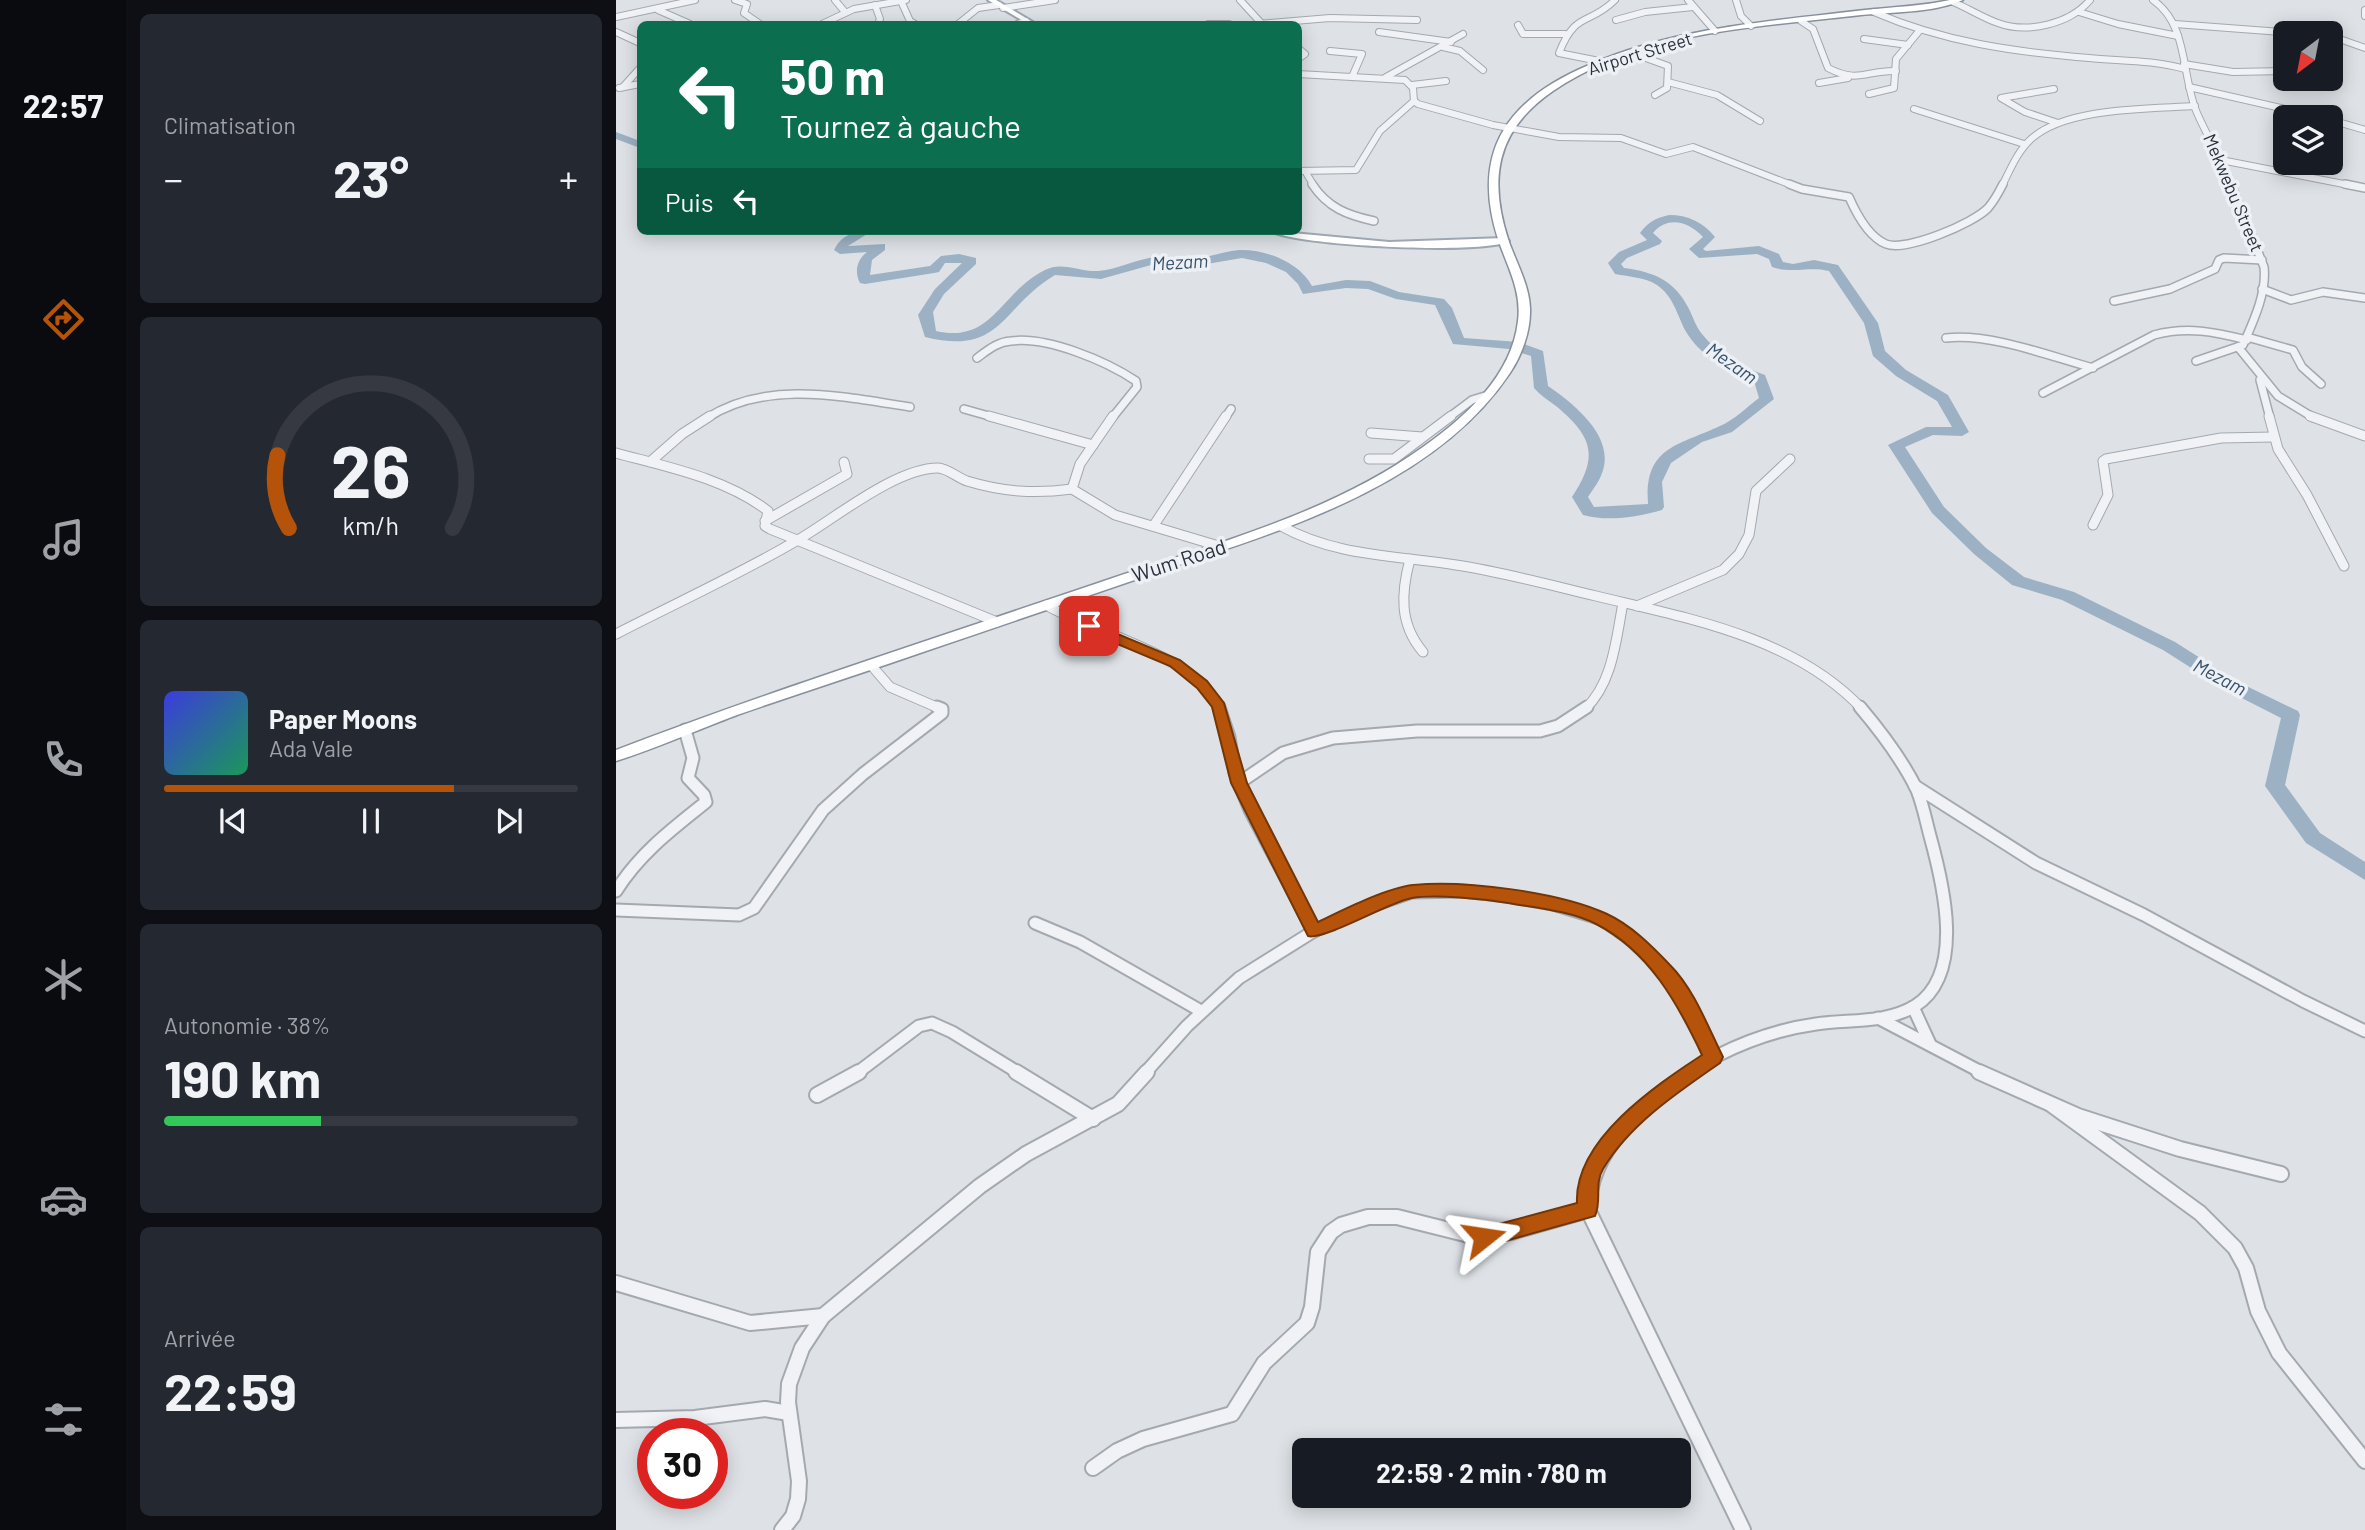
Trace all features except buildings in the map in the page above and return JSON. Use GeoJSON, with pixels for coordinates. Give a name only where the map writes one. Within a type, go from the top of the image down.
{"type":"FeatureCollection","features":[{"type":"Feature","properties":{"kind":"highway","name":"Airport Street"},"geometry":{"type":"LineString","coordinates":[[1520,337],[1525,308],[1523,285],[1503,241],[1493,204],[1491,180],[1496,152],[1509,128],[1530,104],[1573,75],[1604,62],[1715,31],[1956,1]]}},
{"type":"Feature","properties":{"kind":"highway","name":"Wum Road"},"geometry":{"type":"LineString","coordinates":[[616,756],[871,665],[1222,547],[1333,504],[1404,464],[1463,421],[1510,367],[1520,337]]}},
{"type":"Feature","properties":{"kind":"main road"},"geometry":{"type":"LineString","coordinates":[[991,0],[1026,21]]}},
{"type":"Feature","properties":{"kind":"main road"},"geometry":{"type":"LineString","coordinates":[[1296,235],[1333,242],[1408,246],[1503,241]]}},
{"type":"Feature","properties":{"kind":"street"},"geometry":{"type":"LineString","coordinates":[[616,17],[695,0]]}},
{"type":"Feature","properties":{"kind":"street"},"geometry":{"type":"LineString","coordinates":[[739,0],[747,4],[744,13],[758,21]]}},
{"type":"Feature","properties":{"kind":"street"},"geometry":{"type":"LineString","coordinates":[[835,0],[845,12]]}},
{"type":"Feature","properties":{"kind":"street"},"geometry":{"type":"LineString","coordinates":[[828,21],[845,12],[903,0],[909,21]]}},
{"type":"Feature","properties":{"kind":"street"},"geometry":{"type":"LineString","coordinates":[[962,21],[978,8],[1055,0]]}},
{"type":"Feature","properties":{"kind":"street"},"geometry":{"type":"LineString","coordinates":[[1240,0],[1258,21]]}},
{"type":"Feature","properties":{"kind":"street"},"geometry":{"type":"LineString","coordinates":[[1604,62],[1560,55],[1565,34],[1583,17],[1605,9],[1615,0]]}},
{"type":"Feature","properties":{"kind":"street"},"geometry":{"type":"LineString","coordinates":[[1688,0],[1715,31]]}},
{"type":"Feature","properties":{"kind":"street"},"geometry":{"type":"LineString","coordinates":[[1736,0],[1741,16],[1751,26]]}},
{"type":"Feature","properties":{"kind":"street"},"geometry":{"type":"LineString","coordinates":[[1956,1],[2009,26],[2063,21],[2079,12],[2090,0]]}},
{"type":"Feature","properties":{"kind":"street","name":"Mekwebu Street"},"geometry":{"type":"LineString","coordinates":[[2153,0],[2170,15],[2175,24],[2194,106],[2221,160],[2244,222],[2262,260],[2265,276],[2247,339]]}},
{"type":"Feature","properties":{"kind":"street"},"geometry":{"type":"LineString","coordinates":[[875,5],[879,21]]}},
{"type":"Feature","properties":{"kind":"street"},"geometry":{"type":"LineString","coordinates":[[1616,20],[1645,12],[1693,7]]}},
{"type":"Feature","properties":{"kind":"street"},"geometry":{"type":"LineString","coordinates":[[657,10],[683,21]]}},
{"type":"Feature","properties":{"kind":"street"},"geometry":{"type":"LineString","coordinates":[[2365,10],[2365,16]]}},
{"type":"Feature","properties":{"kind":"street"},"geometry":{"type":"LineString","coordinates":[[1874,12],[1920,30],[1996,48],[2157,62],[2233,72],[2273,71]]}},
{"type":"Feature","properties":{"kind":"street"},"geometry":{"type":"LineString","coordinates":[[2079,12],[2118,24],[2178,36]]}},
{"type":"Feature","properties":{"kind":"street"},"geometry":{"type":"LineString","coordinates":[[1295,21],[1330,18],[1417,20]]}},
{"type":"Feature","properties":{"kind":"street"},"geometry":{"type":"LineString","coordinates":[[1801,21],[1812,29],[1828,68],[1850,77]]}},
{"type":"Feature","properties":{"kind":"street"},"geometry":{"type":"LineString","coordinates":[[2175,24],[2273,31]]}},
{"type":"Feature","properties":{"kind":"street"},"geometry":{"type":"LineString","coordinates":[[1518,25],[1523,34],[1565,34]]}},
{"type":"Feature","properties":{"kind":"street"},"geometry":{"type":"LineString","coordinates":[[1869,94],[1894,88],[1896,58],[1920,30]]}},
{"type":"Feature","properties":{"kind":"street"},"geometry":{"type":"LineString","coordinates":[[616,32],[637,42]]}},
{"type":"Feature","properties":{"kind":"street"},"geometry":{"type":"LineString","coordinates":[[1378,32],[1451,42]]}},
{"type":"Feature","properties":{"kind":"street"},"geometry":{"type":"LineString","coordinates":[[1383,78],[1463,34]]}},
{"type":"Feature","properties":{"kind":"street"},"geometry":{"type":"LineString","coordinates":[[1864,39],[1908,45]]}},
{"type":"Feature","properties":{"kind":"street"},"geometry":{"type":"LineString","coordinates":[[2343,40],[2365,48]]}},
{"type":"Feature","properties":{"kind":"street"},"geometry":{"type":"LineString","coordinates":[[1443,47],[1460,51],[1483,70]]}},
{"type":"Feature","properties":{"kind":"street"},"geometry":{"type":"LineString","coordinates":[[1330,51],[1362,54],[1352,77]]}},
{"type":"Feature","properties":{"kind":"street"},"geometry":{"type":"LineString","coordinates":[[1632,53],[1667,65],[1667,88],[1655,95]]}},
{"type":"Feature","properties":{"kind":"street"},"geometry":{"type":"LineString","coordinates":[[1819,83],[1850,77],[1861,78],[1887,70],[1896,71]]}},
{"type":"Feature","properties":{"kind":"street"},"geometry":{"type":"LineString","coordinates":[[619,88],[637,71]]}},
{"type":"Feature","properties":{"kind":"street"},"geometry":{"type":"LineString","coordinates":[[1302,75],[1325,79],[1352,77],[1405,80],[1412,85],[1446,81]]}},
{"type":"Feature","properties":{"kind":"street"},"geometry":{"type":"LineString","coordinates":[[1668,82],[1692,85],[1724,97],[1760,121]]}},
{"type":"Feature","properties":{"kind":"street"},"geometry":{"type":"LineString","coordinates":[[619,88],[637,85]]}},
{"type":"Feature","properties":{"kind":"street"},"geometry":{"type":"LineString","coordinates":[[1412,85],[1414,101],[1418,104],[1509,128],[1559,137],[1618,137],[1666,154],[1693,147],[1802,190],[1847,196],[1854,209],[1883,242],[1894,246],[1934,234],[1986,210],[1998,194],[2024,144],[2039,132],[2058,123],[2136,111],[2194,106]]}},
{"type":"Feature","properties":{"kind":"street"},"geometry":{"type":"LineString","coordinates":[[2189,87],[2273,106]]}},
{"type":"Feature","properties":{"kind":"street"},"geometry":{"type":"LineString","coordinates":[[2054,89],[2001,99],[2058,123]]}},
{"type":"Feature","properties":{"kind":"street"},"geometry":{"type":"LineString","coordinates":[[1302,171],[1356,170],[1383,129],[1414,101]]}},
{"type":"Feature","properties":{"kind":"street"},"geometry":{"type":"LineString","coordinates":[[1914,109],[1973,125],[2024,144]]}},
{"type":"Feature","properties":{"kind":"street"},"geometry":{"type":"LineString","coordinates":[[2343,124],[2365,130]]}},
{"type":"Feature","properties":{"kind":"street"},"geometry":{"type":"LineString","coordinates":[[2221,160],[2365,188]]}},
{"type":"Feature","properties":{"kind":"street"},"geometry":{"type":"LineString","coordinates":[[1302,171],[1325,202],[1347,215],[1374,221]]}},
{"type":"Feature","properties":{"kind":"street"},"geometry":{"type":"LineString","coordinates":[[2114,301],[2170,289],[2215,269],[2224,258],[2262,260]]}},
{"type":"Feature","properties":{"kind":"street"},"geometry":{"type":"LineString","coordinates":[[2262,289],[2291,300],[2323,292],[2365,298]]}},
{"type":"Feature","properties":{"kind":"street"},"geometry":{"type":"LineString","coordinates":[[2043,393],[2154,335],[2182,327],[2293,350],[2302,367],[2321,384]]}},
{"type":"Feature","properties":{"kind":"street"},"geometry":{"type":"LineString","coordinates":[[1946,338],[1952,336],[1975,339],[2092,368]]}},
{"type":"Feature","properties":{"kind":"street"},"geometry":{"type":"LineString","coordinates":[[976,358],[997,342],[1020,339],[1064,347],[1136,381],[1137,387],[1093,445],[1075,474],[1072,489]]}},
{"type":"Feature","properties":{"kind":"street"},"geometry":{"type":"LineString","coordinates":[[2196,361],[2238,347],[2247,339]]}},
{"type":"Feature","properties":{"kind":"street"},"geometry":{"type":"LineString","coordinates":[[2238,347],[2260,380],[2287,406],[2365,436]]}},
{"type":"Feature","properties":{"kind":"street"},"geometry":{"type":"LineString","coordinates":[[2260,380],[2278,449],[2307,495],[2344,566]]}},
{"type":"Feature","properties":{"kind":"street"},"geometry":{"type":"LineString","coordinates":[[650,463],[671,442],[700,421],[736,402],[756,397],[805,392],[910,407]]}},
{"type":"Feature","properties":{"kind":"street"},"geometry":{"type":"LineString","coordinates":[[1369,459],[1390,460],[1472,400],[1488,395]]}},
{"type":"Feature","properties":{"kind":"street"},"geometry":{"type":"LineString","coordinates":[[964,408],[1093,445]]}},
{"type":"Feature","properties":{"kind":"street"},"geometry":{"type":"LineString","coordinates":[[1154,525],[1231,409]]}},
{"type":"Feature","properties":{"kind":"street"},"geometry":{"type":"LineString","coordinates":[[1371,433],[1422,437]]}},
{"type":"Feature","properties":{"kind":"street"},"geometry":{"type":"LineString","coordinates":[[2093,525],[2108,495],[2103,468],[2106,458],[2221,438],[2274,437]]}},
{"type":"Feature","properties":{"kind":"street"},"geometry":{"type":"LineString","coordinates":[[616,453],[692,475],[752,499],[768,511],[765,526],[770,529],[997,622]]}},
{"type":"Feature","properties":{"kind":"street"},"geometry":{"type":"LineString","coordinates":[[1637,606],[1723,570],[1732,563],[1748,537],[1755,517],[1756,491],[1790,459]]}},
{"type":"Feature","properties":{"kind":"street"},"geometry":{"type":"LineString","coordinates":[[765,521],[847,474],[844,462]]}},
{"type":"Feature","properties":{"kind":"street"},"geometry":{"type":"LineString","coordinates":[[616,634],[796,541],[884,485],[932,469],[939,468],[965,480],[1009,492],[1039,493],[1072,489],[1115,515],[1222,547]]}},
{"type":"Feature","properties":{"kind":"street"},"geometry":{"type":"LineString","coordinates":[[1281,526],[1296,535],[1338,550],[1510,575],[1637,606],[1733,633],[1781,650],[1862,706],[1891,744],[1914,786],[1944,881],[1949,934],[1938,975],[1929,994],[1913,1007],[1892,1016],[1798,1027],[1713,1057],[1664,1091],[1617,1136],[1593,1165],[1587,1186],[1588,1210],[1743,1530]]}},
{"type":"Feature","properties":{"kind":"street"},"geometry":{"type":"LineString","coordinates":[[1410,559],[1402,585],[1403,605],[1411,640],[1423,652]]}},
{"type":"Feature","properties":{"kind":"street"},"geometry":{"type":"LineString","coordinates":[[1239,783],[1273,757],[1334,738],[1448,730],[1514,736],[1542,731],[1572,719],[1592,702],[1609,667],[1623,603]]}},
{"type":"Feature","properties":{"kind":"street"},"geometry":{"type":"LineString","coordinates":[[1046,605],[1067,617],[1175,663],[1202,685],[1219,706],[1239,783],[1314,931]]}},
{"type":"Feature","properties":{"kind":"street"},"geometry":{"type":"LineString","coordinates":[[616,910],[739,915],[754,908],[823,810],[863,774],[942,713],[942,709],[890,687],[871,665]]}},
{"type":"Feature","properties":{"kind":"street"},"geometry":{"type":"LineString","coordinates":[[616,891],[630,868],[663,836],[706,802],[704,795],[688,778],[693,758],[685,730]]}},
{"type":"Feature","properties":{"kind":"street"},"geometry":{"type":"LineString","coordinates":[[1914,786],[2036,863],[2144,915],[2303,1001],[2365,1031]]}},
{"type":"Feature","properties":{"kind":"street"},"geometry":{"type":"LineString","coordinates":[[782,1530],[790,1522],[799,1505],[800,1486],[789,1405],[794,1363],[809,1334],[823,1316],[980,1186],[1026,1154],[1118,1104],[1201,1011],[1239,978],[1314,931],[1357,911],[1412,892],[1463,891],[1507,896],[1553,904],[1602,919],[1629,937],[1666,972],[1688,1007],[1713,1057]]}},
{"type":"Feature","properties":{"kind":"street"},"geometry":{"type":"LineString","coordinates":[[1035,923],[1080,942],[1201,1011]]}},
{"type":"Feature","properties":{"kind":"street"},"geometry":{"type":"LineString","coordinates":[[1913,1007],[1930,1044]]}},
{"type":"Feature","properties":{"kind":"street"},"geometry":{"type":"LineString","coordinates":[[1876,1018],[1975,1070],[2078,1116],[2180,1149],[2281,1174]]}},
{"type":"Feature","properties":{"kind":"street"},"geometry":{"type":"LineString","coordinates":[[817,1095],[848,1080],[919,1026],[932,1023],[952,1032],[1093,1119]]}},
{"type":"Feature","properties":{"kind":"street"},"geometry":{"type":"LineString","coordinates":[[2052,1105],[2200,1213],[2235,1248],[2246,1268],[2258,1311],[2279,1353],[2365,1461]]}},
{"type":"Feature","properties":{"kind":"street"},"geometry":{"type":"LineString","coordinates":[[1093,1468],[1111,1452],[1134,1442],[1160,1432],[1232,1414],[1240,1406],[1268,1359],[1306,1326],[1311,1314],[1315,1263],[1322,1243],[1335,1228],[1344,1223],[1356,1219],[1394,1216],[1423,1222],[1464,1236],[1484,1237],[1588,1210]]}},
{"type":"Feature","properties":{"kind":"street"},"geometry":{"type":"LineString","coordinates":[[616,1283],[750,1323],[823,1316]]}},
{"type":"Feature","properties":{"kind":"street"},"geometry":{"type":"LineString","coordinates":[[616,1420],[695,1418],[789,1405]]}},
{"type":"Feature","properties":{"kind":"waterway","name":"Mezam"},"geometry":{"type":"LineString","coordinates":[[616,135],[637,144]]}},
{"type":"Feature","properties":{"kind":"waterway","name":"Mezam"},"geometry":{"type":"LineString","coordinates":[[858,235],[844,242],[840,250],[881,247],[866,259],[863,272],[865,280],[934,269],[941,260],[959,258],[971,261],[939,292],[925,315],[930,334],[951,339],[967,338],[981,333],[1025,290],[1051,272],[1059,270],[1101,275],[1143,263],[1163,260],[1195,262],[1236,254],[1261,257],[1281,264],[1298,276],[1308,291],[1346,284],[1370,285],[1396,295],[1439,302],[1445,308],[1458,341],[1519,346],[1538,354],[1541,388],[1572,413],[1590,435],[1595,447],[1595,472],[1580,497],[1589,512],[1615,513],[1656,507],[1654,482],[1664,460],[1697,439],[1727,429],[1767,399],[1760,378],[1726,362],[1697,337],[1678,301],[1666,286],[1651,277],[1620,271],[1614,263],[1623,255],[1656,241],[1646,233],[1653,225],[1669,218],[1678,218],[1695,225],[1709,237],[1695,249],[1703,255],[1759,250],[1775,257],[1777,264],[1783,266],[1793,268],[1814,264],[1833,268],[1871,323],[1878,353],[1901,373],[1943,398],[1962,432],[1931,430],[1896,445],[1938,510],[1980,551],[2018,581],[2068,596],[2169,646],[2232,686],[2291,715],[2275,786],[2313,838],[2365,872]]}},
{"type":"Feature","properties":{"kind":"route"},"geometry":{"type":"LineString","coordinates":[[1089,626],[1175,663],[1190,673],[1219,706],[1229,737],[1235,773],[1250,810],[1314,931],[1357,911],[1412,892],[1485,893],[1553,904],[1602,919],[1629,937],[1666,972],[1688,1007],[1713,1057],[1664,1091],[1625,1126],[1593,1165],[1587,1186],[1588,1210],[1484,1237]]}}]}
